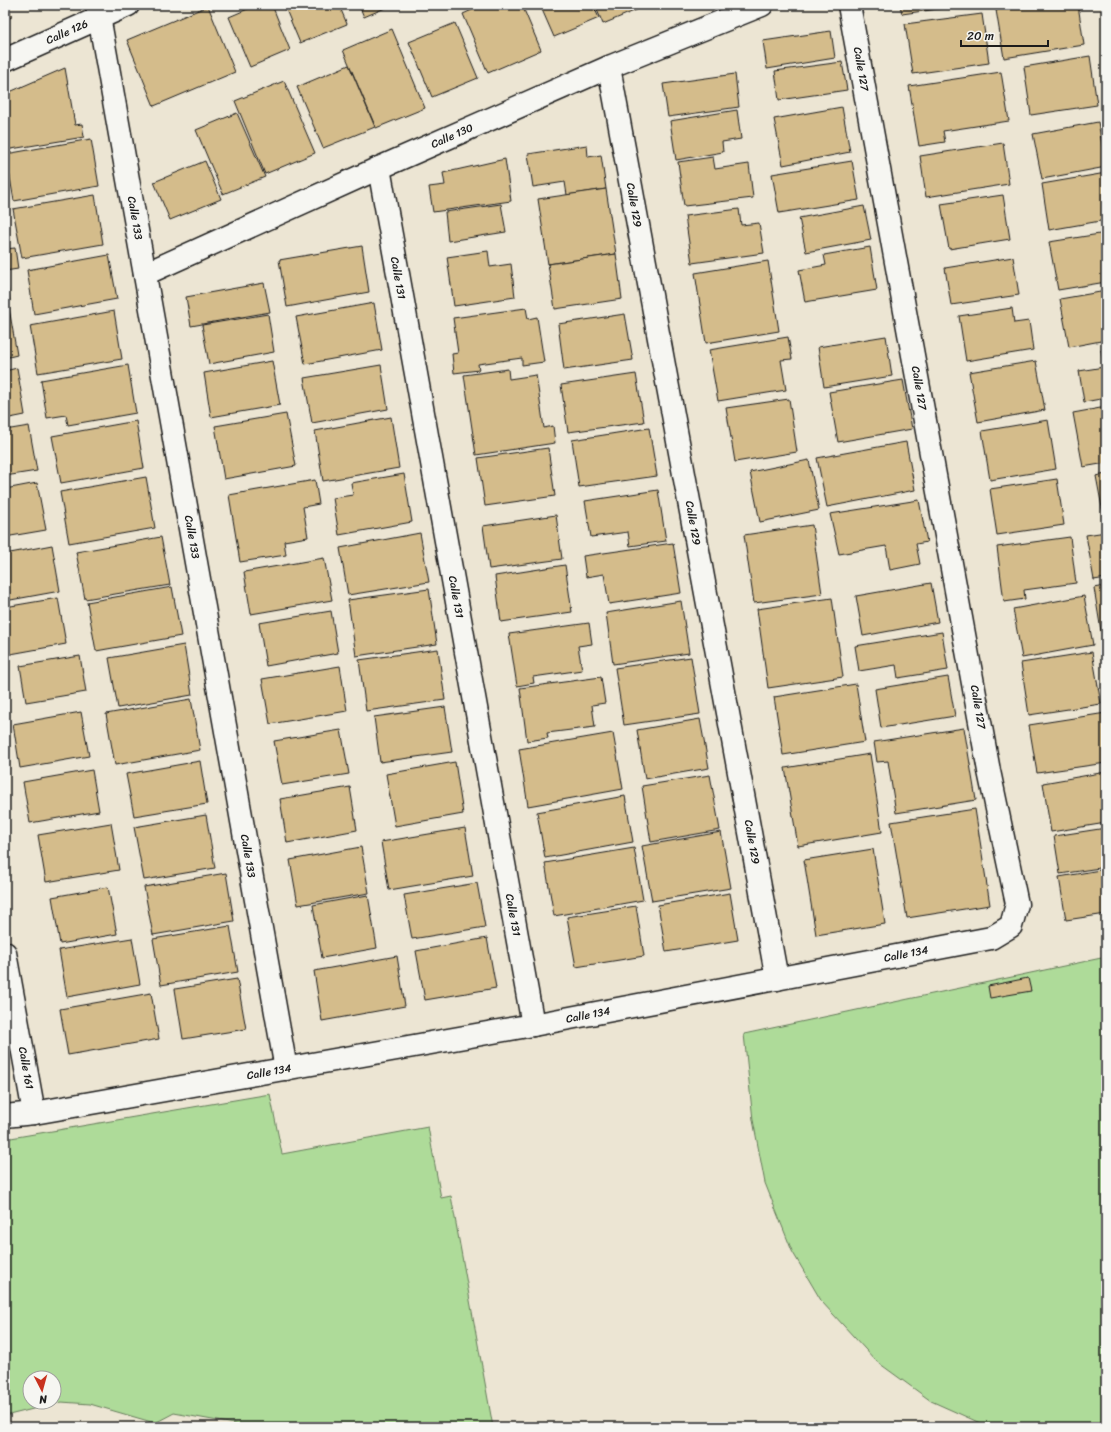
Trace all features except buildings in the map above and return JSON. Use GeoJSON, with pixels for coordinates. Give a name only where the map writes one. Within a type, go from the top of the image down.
{"type":"FeatureCollection","features":[{"type":"Feature","properties":{"kind":"street","name":"Calle 126"},"geometry":{"type":"LineString","coordinates":[[5,60],[98,11],[128,5]]}},
{"type":"Feature","properties":{"kind":"street","name":"Calle 130"},"geometry":{"type":"LineString","coordinates":[[145,274],[379,168],[609,67],[762,5]]}},
{"type":"Feature","properties":{"kind":"street","name":"Calle 127"},"geometry":{"type":"LineString","coordinates":[[850,5],[990,771]]}},
{"type":"Feature","properties":{"kind":"street","name":"Calle 133"},"geometry":{"type":"LineString","coordinates":[[98,11],[286,1069]]}},
{"type":"Feature","properties":{"kind":"street","name":"Calle 129"},"geometry":{"type":"LineString","coordinates":[[609,67],[777,979]]}},
{"type":"Feature","properties":{"kind":"street","name":"Calle 131"},"geometry":{"type":"LineString","coordinates":[[379,168],[533,1025]]}},
{"type":"Feature","properties":{"kind":"street","name":"Calle 134"},"geometry":{"type":"LineString","coordinates":[[5,1116],[34,1113],[533,1025],[991,938],[1011,926],[1017,904],[990,771]]}},
{"type":"Feature","properties":{"kind":"street","name":"Calle 161"},"geometry":{"type":"LineString","coordinates":[[5,953],[34,1113]]}},
{"type":"Feature","properties":{"kind":"green space"},"geometry":{"type":"Polygon","coordinates":[[[1106,957],[1106,1427],[989,1427],[931,1401],[876,1361],[822,1302],[792,1251],[765,1183],[753,1120],[744,1034],[1106,957]]]}},
{"type":"Feature","properties":{"kind":"green space"},"geometry":{"type":"Polygon","coordinates":[[[270,1094],[282,1154],[428,1127],[441,1198],[451,1196],[493,1427],[251,1427],[174,1413],[155,1423],[90,1404],[62,1402],[62,1370],[22,1370],[22,1410],[29,1410],[5,1416],[5,1139],[270,1094]]]}}]}
